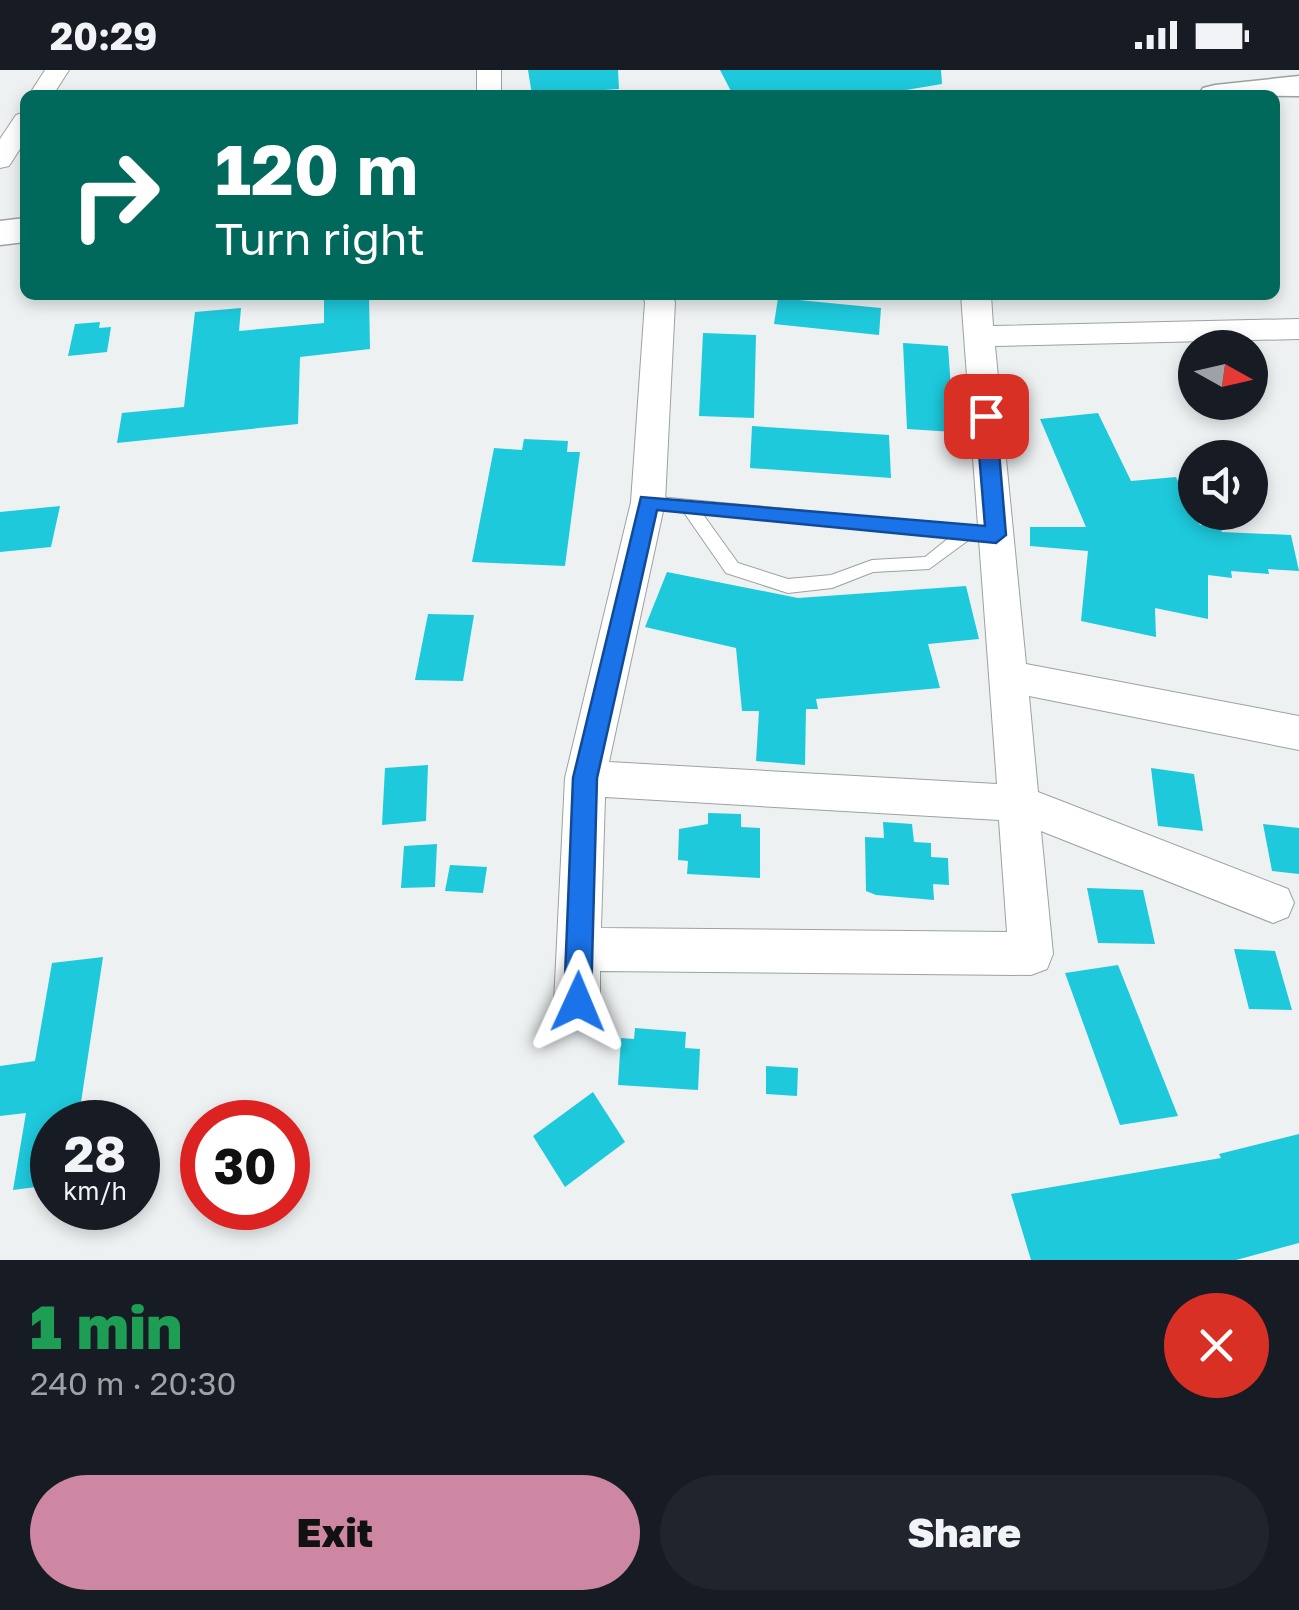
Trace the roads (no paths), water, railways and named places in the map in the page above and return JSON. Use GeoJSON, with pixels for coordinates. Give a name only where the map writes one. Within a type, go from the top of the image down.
{"type":"FeatureCollection","features":[{"type":"Feature","properties":{"kind":"street"},"geometry":{"type":"LineString","coordinates":[[1262,90],[1299,86]]}},
{"type":"Feature","properties":{"kind":"street"},"geometry":{"type":"LineString","coordinates":[[0,160],[20,128]]}},
{"type":"Feature","properties":{"kind":"street"},"geometry":{"type":"LineString","coordinates":[[578,1002],[585,778],[648,502],[659,300]]}},
{"type":"Feature","properties":{"kind":"street"},"geometry":{"type":"LineString","coordinates":[[579,949],[1031,954],[1007,676],[982,534],[976,300]]}},
{"type":"Feature","properties":{"kind":"street"},"geometry":{"type":"LineString","coordinates":[[980,336],[1299,329]]}},
{"type":"Feature","properties":{"kind":"street"},"geometry":{"type":"LineString","coordinates":[[1007,676],[1299,733]]}},
{"type":"Feature","properties":{"kind":"street"},"geometry":{"type":"LineString","coordinates":[[585,778],[1018,804],[1273,903]]}},
{"type":"Feature","properties":{"kind":"lane"},"geometry":{"type":"LineString","coordinates":[[648,502],[982,534]]}},
{"type":"Feature","properties":{"kind":"lane"},"geometry":{"type":"LineString","coordinates":[[688,506],[732,568],[788,586],[832,581],[872,566],[929,562],[982,534]]}}]}
